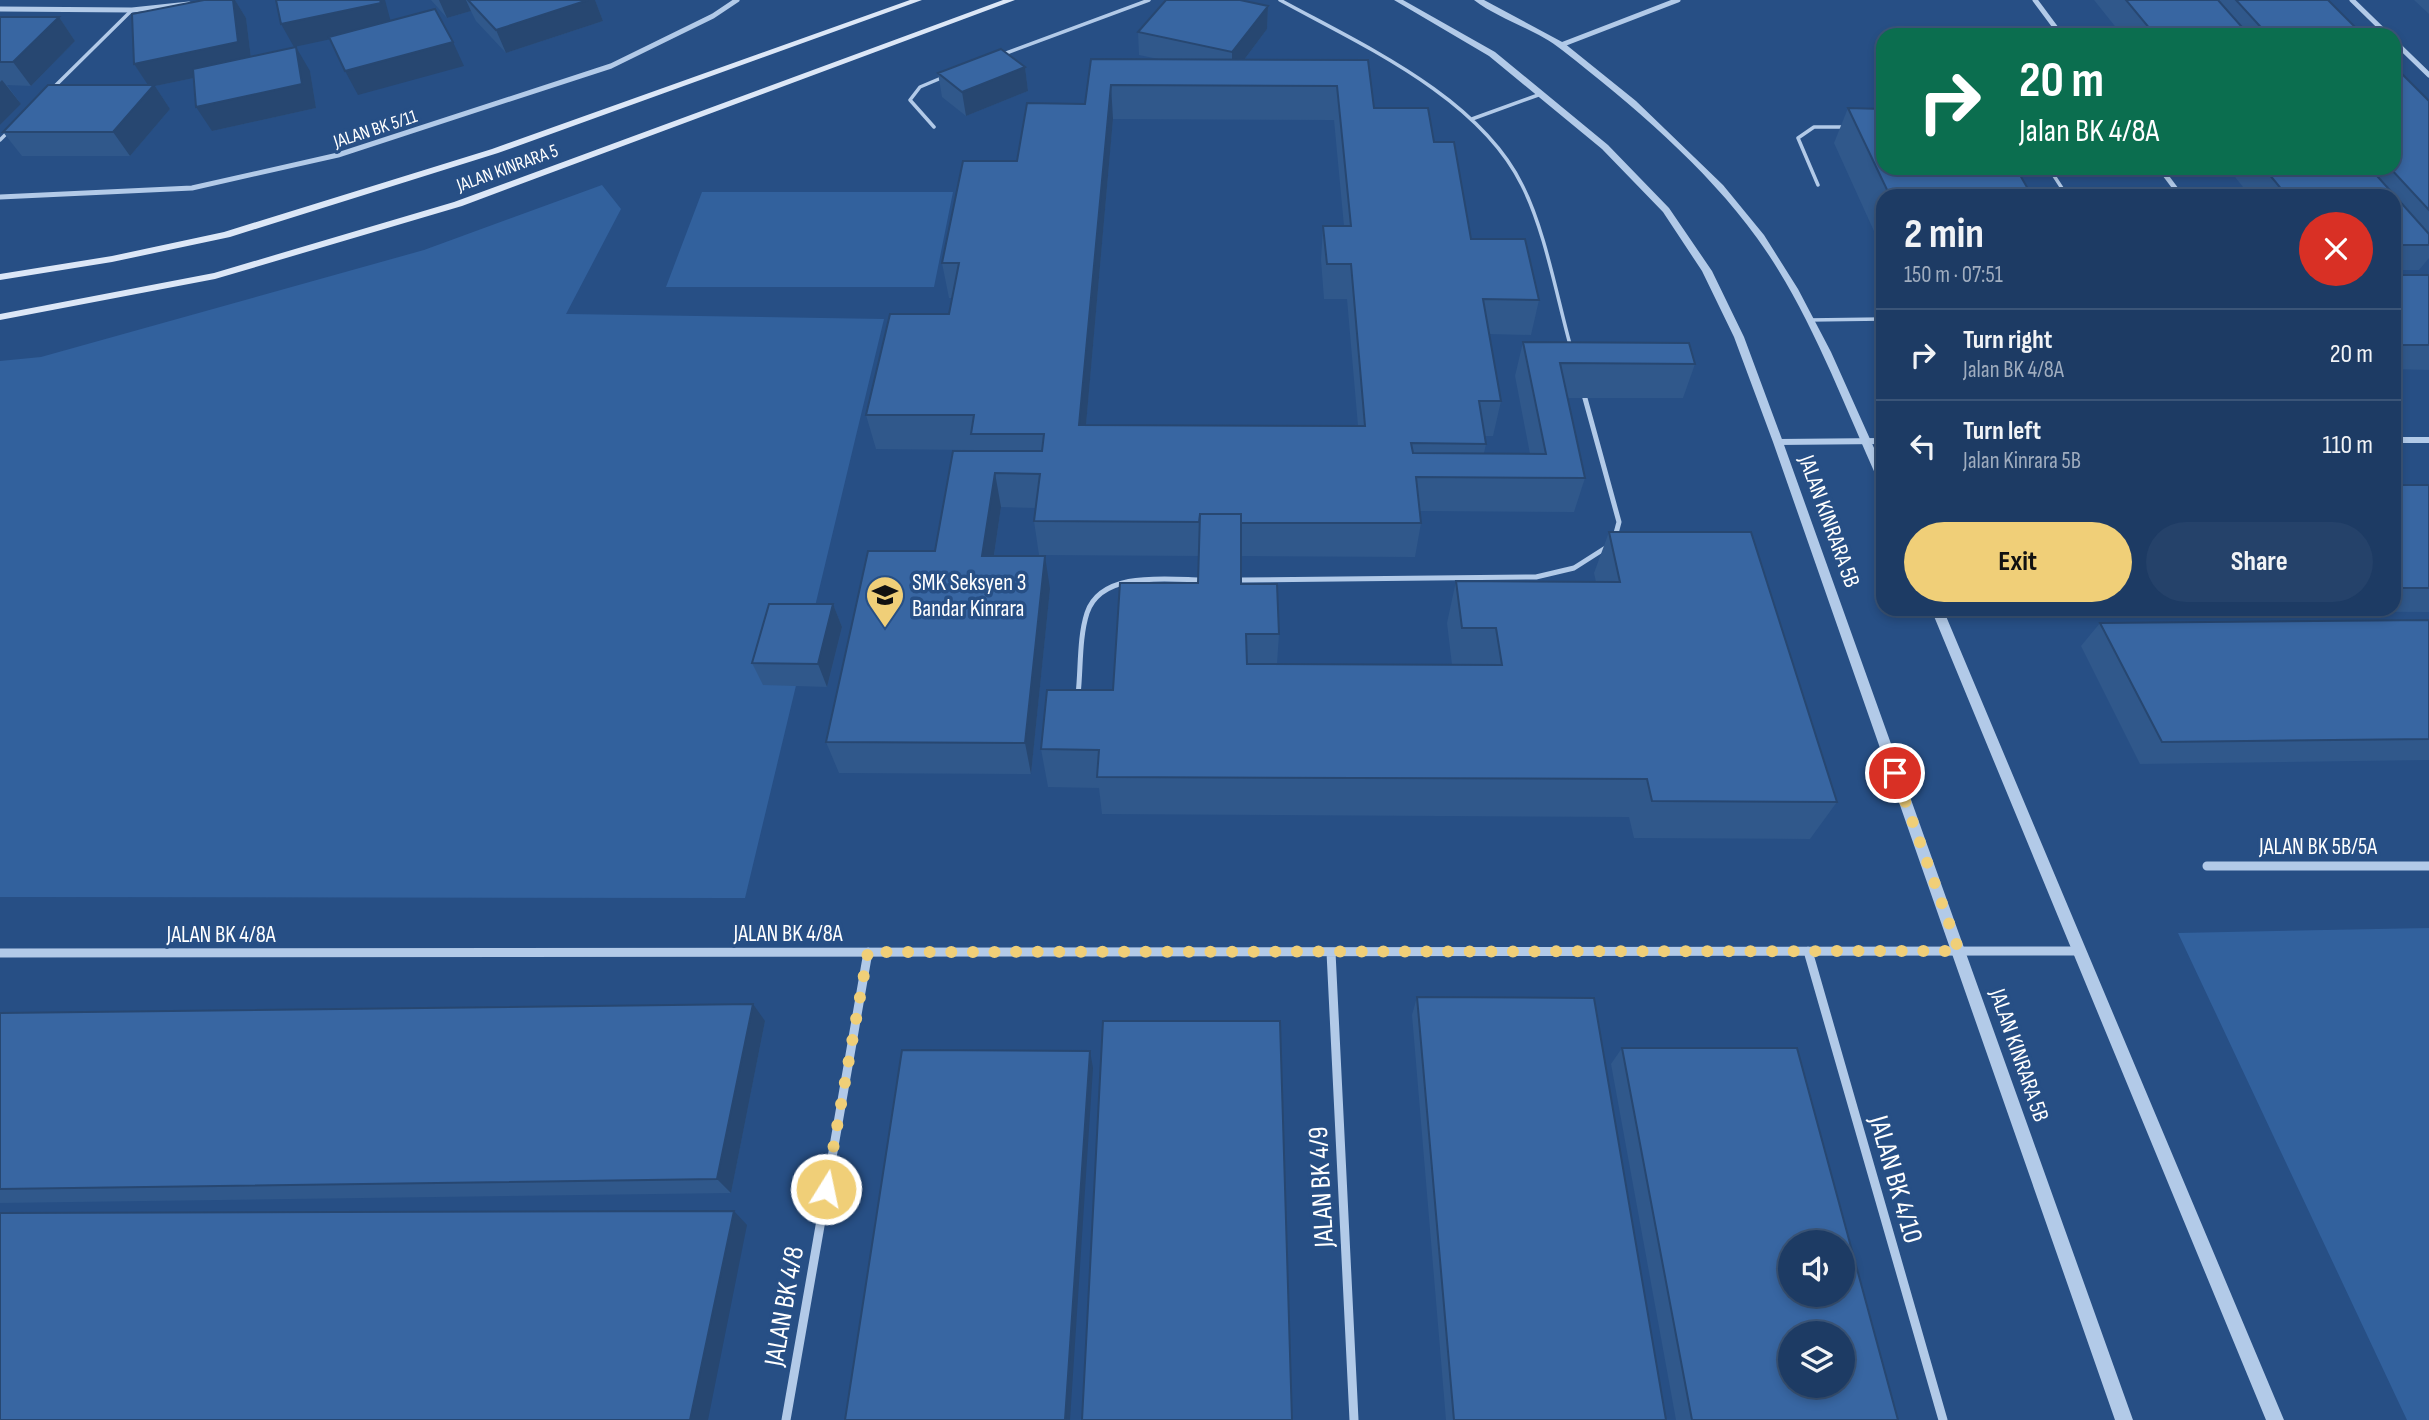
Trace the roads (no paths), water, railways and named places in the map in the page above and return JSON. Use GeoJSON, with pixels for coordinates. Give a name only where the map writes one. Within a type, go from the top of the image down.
{"type":"FeatureCollection","features":[{"type":"Feature","properties":{"kind":"main road","name":"JALAN KINRARA 5"},"geometry":{"type":"LineString","coordinates":[[0,277],[112,260],[226,235],[495,151],[918,0]]}},
{"type":"Feature","properties":{"kind":"main road","name":"JALAN KINRARA 5"},"geometry":{"type":"LineString","coordinates":[[0,317],[215,276],[458,204],[1011,0]]}},
{"type":"Feature","properties":{"kind":"street","name":"JALAN BK 5/11"},"geometry":{"type":"LineString","coordinates":[[0,197],[192,188],[338,155],[611,66],[713,16],[737,0]]}},
{"type":"Feature","properties":{"kind":"street","name":"JALAN KINRARA 5B"},"geometry":{"type":"LineString","coordinates":[[1398,0],[1492,54],[1605,147],[1666,210],[1707,271],[1739,337],[1778,442],[2124,1420]]}},
{"type":"Feature","properties":{"kind":"street"},"geometry":{"type":"LineString","coordinates":[[1478,0],[1561,45],[1633,103],[1720,187],[1761,237],[1809,320],[1876,463]]}},
{"type":"Feature","properties":{"kind":"street"},"geometry":{"type":"LineString","coordinates":[[1561,45],[1678,0]]}},
{"type":"Feature","properties":{"kind":"street"},"geometry":{"type":"LineString","coordinates":[[2035,0],[2056,28]]}},
{"type":"Feature","properties":{"kind":"street"},"geometry":{"type":"LineString","coordinates":[[2352,0],[2381,28]]}},
{"type":"Feature","properties":{"kind":"street"},"geometry":{"type":"LineString","coordinates":[[0,9],[132,10],[198,3]]}},
{"type":"Feature","properties":{"kind":"street"},"geometry":{"type":"LineString","coordinates":[[2401,48],[2429,75]]}},
{"type":"Feature","properties":{"kind":"street"},"geometry":{"type":"LineString","coordinates":[[2401,440],[2429,440]]}},
{"type":"Feature","properties":{"kind":"street"},"geometry":{"type":"LineString","coordinates":[[1778,442],[1876,441]]}},
{"type":"Feature","properties":{"kind":"street"},"geometry":{"type":"LineString","coordinates":[[1940,616],[2275,1420]]}},
{"type":"Feature","properties":{"kind":"street","name":"JALAN BK 5B/5A"},"geometry":{"type":"LineString","coordinates":[[2207,866],[2429,866]]}},
{"type":"Feature","properties":{"kind":"street","name":"JALAN BK 4/10"},"geometry":{"type":"LineString","coordinates":[[1808,951],[1943,1420]]}},
{"type":"Feature","properties":{"kind":"street","name":"JALAN BK 4/8A"},"geometry":{"type":"LineString","coordinates":[[0,953],[2080,951]]}},
{"type":"Feature","properties":{"kind":"street","name":"JALAN BK 4/8"},"geometry":{"type":"LineString","coordinates":[[786,1420],[868,952]]}},
{"type":"Feature","properties":{"kind":"street","name":"JALAN BK 4/9"},"geometry":{"type":"LineString","coordinates":[[1331,952],[1354,1420]]}},
{"type":"Feature","properties":{"kind":"lane"},"geometry":{"type":"LineString","coordinates":[[999,56],[1149,0]]}},
{"type":"Feature","properties":{"kind":"lane"},"geometry":{"type":"LineString","coordinates":[[1280,0],[1408,73],[1472,119],[1494,142],[1520,180],[1528,198],[1573,354]]}},
{"type":"Feature","properties":{"kind":"lane"},"geometry":{"type":"LineString","coordinates":[[47,93],[132,10]]}},
{"type":"Feature","properties":{"kind":"lane"},"geometry":{"type":"LineString","coordinates":[[934,127],[910,100],[913,91],[923,84],[948,75]]}},
{"type":"Feature","properties":{"kind":"lane"},"geometry":{"type":"LineString","coordinates":[[1472,119],[1541,94]]}},
{"type":"Feature","properties":{"kind":"lane"},"geometry":{"type":"LineString","coordinates":[[0,140],[19,121]]}},
{"type":"Feature","properties":{"kind":"lane"},"geometry":{"type":"LineString","coordinates":[[1818,185],[1798,138],[1814,127],[1855,127]]}},
{"type":"Feature","properties":{"kind":"lane"},"geometry":{"type":"LineString","coordinates":[[1809,320],[1876,319]]}},
{"type":"Feature","properties":{"kind":"lane"},"geometry":{"type":"LineString","coordinates":[[1241,580],[1536,578],[1569,572],[1595,558],[1614,540],[1619,522],[1580,380]]}},
{"type":"Feature","properties":{"kind":"lane"},"geometry":{"type":"LineString","coordinates":[[1077,706],[1087,610],[1102,590],[1135,581],[1200,580]]}},
{"type":"Feature","properties":{"kind":"place","name":"SMK Seksyen 3 Bandar Kinrara"},"geometry":{"type":"Point","coordinates":[885,629]}}]}
